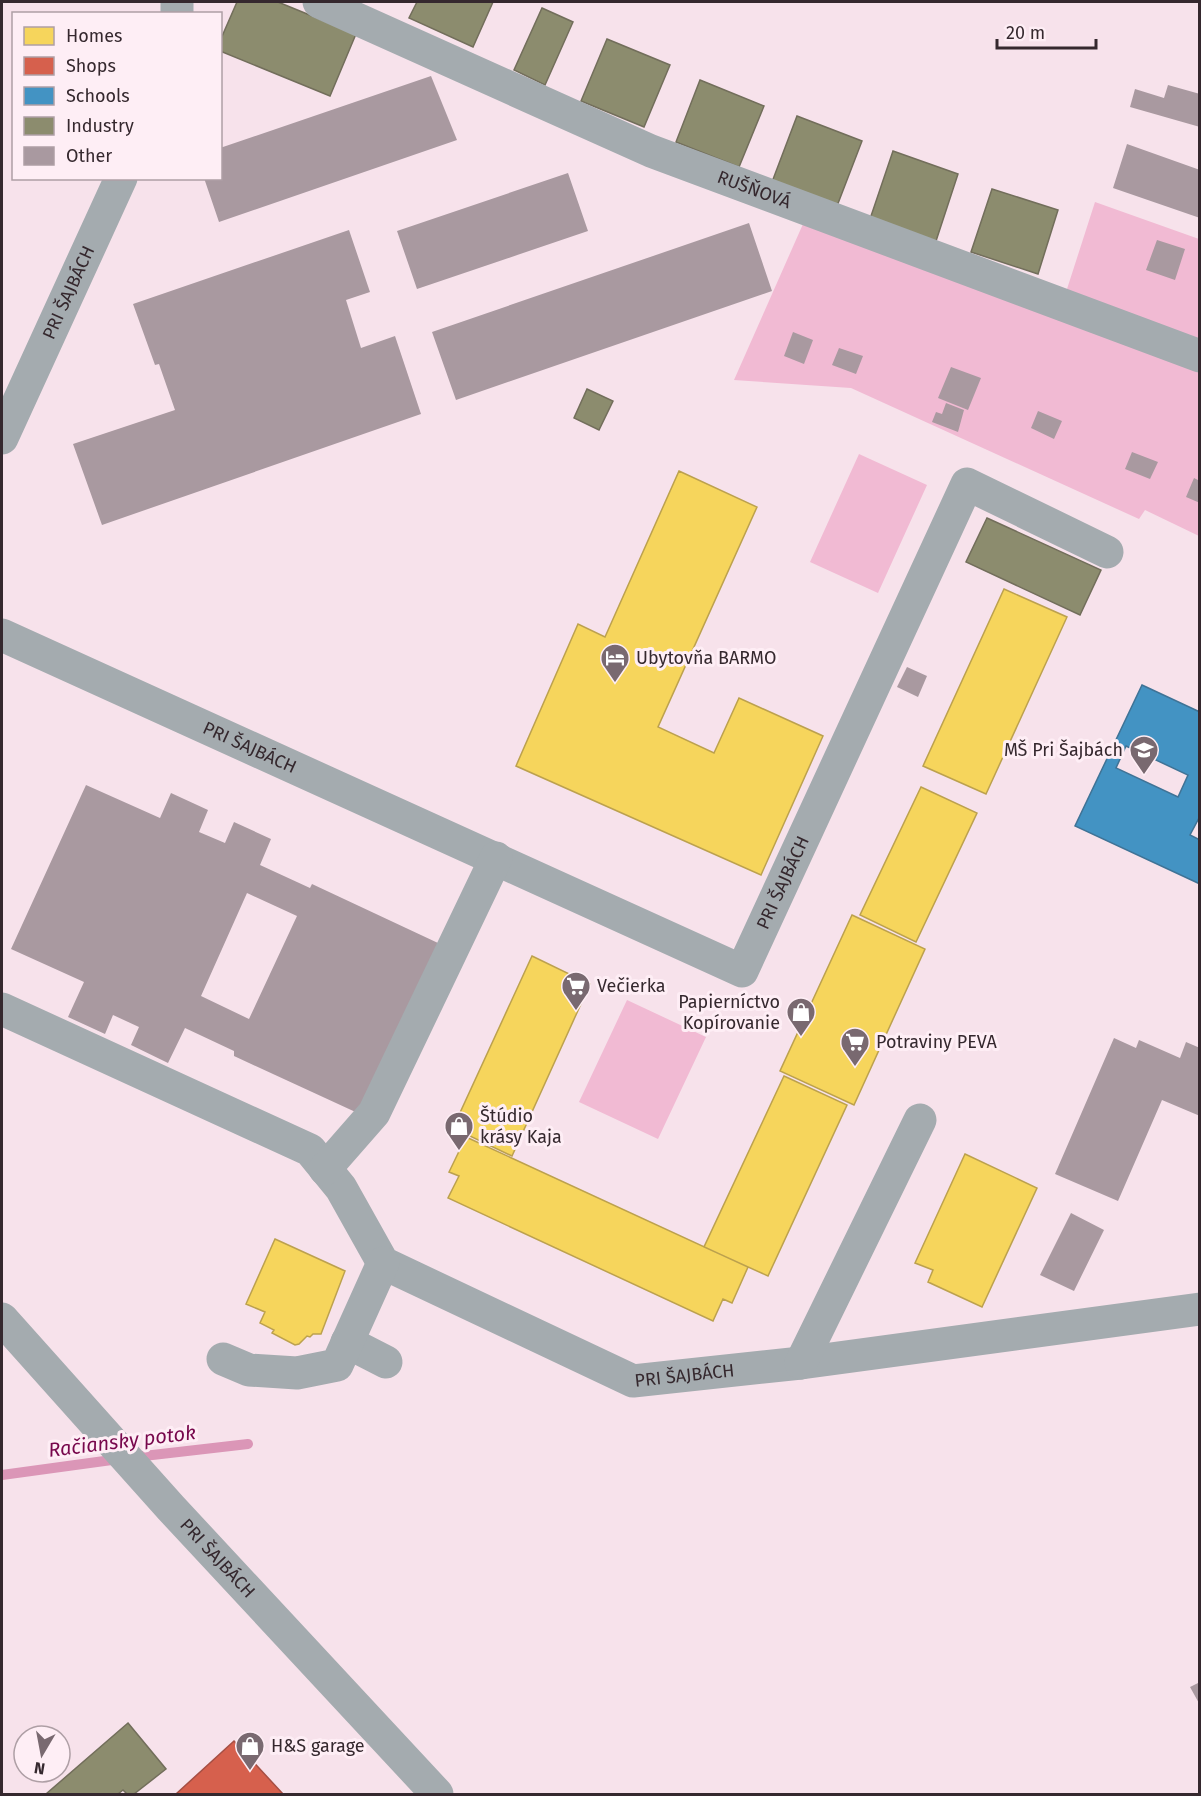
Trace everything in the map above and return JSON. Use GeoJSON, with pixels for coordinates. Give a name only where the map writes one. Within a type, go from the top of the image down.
{"type":"FeatureCollection","features":[{"type":"Feature","properties":{"kind":"street","name":"RUŠŇOVÁ"},"geometry":{"type":"LineString","coordinates":[[319,2],[651,151],[1200,356]]}},
{"type":"Feature","properties":{"kind":"street","name":"PRI ŠAJBÁCH"},"geometry":{"type":"LineString","coordinates":[[2,438],[120,180]]}},
{"type":"Feature","properties":{"kind":"street","name":"PRI ŠAJBÁCH"},"geometry":{"type":"LineString","coordinates":[[2,635],[742,971],[967,484],[1107,552]]}},
{"type":"Feature","properties":{"kind":"street"},"geometry":{"type":"LineString","coordinates":[[325,1169],[374,1113],[496,858]]}},
{"type":"Feature","properties":{"kind":"street"},"geometry":{"type":"LineString","coordinates":[[2,1009],[309,1150],[341,1188],[383,1263],[337,1365],[297,1373],[249,1370],[223,1359]]}},
{"type":"Feature","properties":{"kind":"street"},"geometry":{"type":"LineString","coordinates":[[801,1363],[920,1120]]}},
{"type":"Feature","properties":{"kind":"street","name":"PRI ŠAJBÁCH"},"geometry":{"type":"LineString","coordinates":[[383,1263],[633,1381],[801,1363],[1200,1309]]}},
{"type":"Feature","properties":{"kind":"street","name":"PRI ŠAJBÁCH"},"geometry":{"type":"LineString","coordinates":[[2,1319],[171,1508],[437,1794]]}},
{"type":"Feature","properties":{"kind":"street"},"geometry":{"type":"LineString","coordinates":[[347,1342],[386,1362]]}},
{"type":"Feature","properties":{"kind":"shaded area"},"geometry":{"type":"Polygon","coordinates":[[[1095,202],[1199,239],[1199,536],[1145,510],[1139,519],[851,388],[734,380],[803,224],[1058,317],[1095,202]]]}},
{"type":"Feature","properties":{"kind":"shaded area"},"geometry":{"type":"Polygon","coordinates":[[[859,454],[927,485],[878,593],[810,562],[859,454]]]}},
{"type":"Feature","properties":{"kind":"shaded area"},"geometry":{"type":"Polygon","coordinates":[[[627,1000],[706,1037],[658,1139],[579,1102],[627,1000]]]}},
{"type":"Feature","properties":{"kind":"building: Homes","name":"Ubytovňa BARMO"},"geometry":{"type":"Polygon","coordinates":[[[679,471],[757,507],[658,727],[714,753],[739,698],[823,736],[761,875],[516,766],[578,624],[605,637],[679,471]]]}},
{"type":"Feature","properties":{"kind":"building: Homes"},"geometry":{"type":"Polygon","coordinates":[[[1004,589],[1067,617],[986,794],[923,766],[1004,589]]]}},
{"type":"Feature","properties":{"kind":"building: Homes"},"geometry":{"type":"Polygon","coordinates":[[[921,787],[977,813],[916,942],[860,915],[921,787]]]}},
{"type":"Feature","properties":{"kind":"building: Homes"},"geometry":{"type":"Polygon","coordinates":[[[852,915],[925,949],[854,1105],[780,1071],[852,915]]]}},
{"type":"Feature","properties":{"kind":"building: Homes"},"geometry":{"type":"Polygon","coordinates":[[[532,956],[590,984],[512,1156],[453,1128],[532,956]]]}},
{"type":"Feature","properties":{"kind":"building: Homes"},"geometry":{"type":"Polygon","coordinates":[[[784,1076],[847,1105],[768,1276],[704,1247],[784,1076]]]}},
{"type":"Feature","properties":{"kind":"building: Homes"},"geometry":{"type":"Polygon","coordinates":[[[466,1137],[748,1267],[732,1303],[723,1299],[713,1321],[448,1198],[459,1176],[449,1172],[466,1137]]]}},
{"type":"Feature","properties":{"kind":"building: Homes"},"geometry":{"type":"Polygon","coordinates":[[[965,1154],[1037,1188],[982,1307],[928,1282],[933,1270],[915,1263],[965,1154]]]}},
{"type":"Feature","properties":{"kind":"building: Homes"},"geometry":{"type":"Polygon","coordinates":[[[275,1239],[345,1271],[321,1334],[307,1336],[295,1345],[272,1333],[274,1330],[260,1323],[265,1312],[246,1304],[275,1239]]]}},
{"type":"Feature","properties":{"kind":"building: Shops"},"geometry":{"type":"Polygon","coordinates":[[[234,1741],[283,1794],[176,1794],[234,1741]]]}},
{"type":"Feature","properties":{"kind":"building: Schools"},"geometry":{"type":"Polygon","coordinates":[[[1142,685],[1200,712],[1200,816],[1190,835],[1200,840],[1200,884],[1075,826],[1142,685]],[[1126,746],[1116,768],[1178,797],[1188,775],[1126,746]]]}},
{"type":"Feature","properties":{"kind":"building: Industry"},"geometry":{"type":"Polygon","coordinates":[[[237,2],[278,2],[356,34],[330,96],[222,52],[222,36],[237,2]]]}},
{"type":"Feature","properties":{"kind":"building: Industry"},"geometry":{"type":"Polygon","coordinates":[[[417,2],[493,2],[473,47],[409,18],[417,2]]]}},
{"type":"Feature","properties":{"kind":"building: Industry"},"geometry":{"type":"Polygon","coordinates":[[[542,8],[573,22],[545,85],[514,70],[542,8]]]}},
{"type":"Feature","properties":{"kind":"building: Industry"},"geometry":{"type":"Polygon","coordinates":[[[607,39],[670,65],[644,127],[581,101],[607,39]]]}},
{"type":"Feature","properties":{"kind":"building: Industry"},"geometry":{"type":"Polygon","coordinates":[[[700,80],[764,106],[739,167],[676,142],[700,80]]]}},
{"type":"Feature","properties":{"kind":"building: Industry"},"geometry":{"type":"Polygon","coordinates":[[[797,116],[862,141],[837,206],[772,182],[797,116]]]}},
{"type":"Feature","properties":{"kind":"building: Industry"},"geometry":{"type":"Polygon","coordinates":[[[893,151],[958,174],[936,241],[870,219],[893,151]]]}},
{"type":"Feature","properties":{"kind":"building: Industry"},"geometry":{"type":"Polygon","coordinates":[[[992,189],[1058,210],[1038,274],[971,252],[992,189]]]}},
{"type":"Feature","properties":{"kind":"building: Industry"},"geometry":{"type":"Polygon","coordinates":[[[587,389],[613,401],[599,430],[574,418],[587,389]]]}},
{"type":"Feature","properties":{"kind":"building: Industry"},"geometry":{"type":"Polygon","coordinates":[[[987,518],[1101,570],[1080,615],[966,562],[987,518]]]}},
{"type":"Feature","properties":{"kind":"building: Industry"},"geometry":{"type":"Polygon","coordinates":[[[128,1723],[166,1769],[134,1794],[127,1794],[123,1790],[118,1794],[46,1794],[58,1784],[72,1784],[72,1771],[128,1723]]]}},
{"type":"Feature","properties":{"kind":"building: Other"},"geometry":{"type":"Polygon","coordinates":[[[431,76],[457,140],[219,222],[205,180],[222,180],[222,147],[431,76]]]}},
{"type":"Feature","properties":{"kind":"building: Other"},"geometry":{"type":"Polygon","coordinates":[[[1168,85],[1200,94],[1200,127],[1130,107],[1135,89],[1164,98],[1168,85]]]}},
{"type":"Feature","properties":{"kind":"building: Other"},"geometry":{"type":"Polygon","coordinates":[[[1127,144],[1200,170],[1200,218],[1113,188],[1127,144]]]}},
{"type":"Feature","properties":{"kind":"building: Other"},"geometry":{"type":"Polygon","coordinates":[[[568,173],[588,231],[417,289],[397,231],[568,173]]]}},
{"type":"Feature","properties":{"kind":"building: Other"},"geometry":{"type":"Polygon","coordinates":[[[749,223],[772,291],[456,400],[432,332],[749,223]]]}},
{"type":"Feature","properties":{"kind":"building: Other"},"geometry":{"type":"Polygon","coordinates":[[[349,230],[370,292],[346,300],[361,348],[395,336],[421,414],[102,525],[73,444],[175,410],[159,364],[155,365],[133,304],[349,230]]]}},
{"type":"Feature","properties":{"kind":"building: Other"},"geometry":{"type":"Polygon","coordinates":[[[1157,240],[1185,249],[1175,280],[1146,270],[1157,240]]]}},
{"type":"Feature","properties":{"kind":"building: Other"},"geometry":{"type":"Polygon","coordinates":[[[793,332],[813,340],[804,364],[784,356],[793,332]]]}},
{"type":"Feature","properties":{"kind":"building: Other"},"geometry":{"type":"Polygon","coordinates":[[[839,348],[863,356],[856,374],[832,365],[839,348]]]}},
{"type":"Feature","properties":{"kind":"building: Other"},"geometry":{"type":"Polygon","coordinates":[[[951,367],[981,378],[968,410],[938,398],[951,367]]]}},
{"type":"Feature","properties":{"kind":"building: Other"},"geometry":{"type":"Polygon","coordinates":[[[946,403],[964,410],[958,432],[932,422],[936,412],[942,414],[946,403]]]}},
{"type":"Feature","properties":{"kind":"building: Other"},"geometry":{"type":"Polygon","coordinates":[[[1038,411],[1062,421],[1054,439],[1031,428],[1038,411]]]}},
{"type":"Feature","properties":{"kind":"building: Other"},"geometry":{"type":"Polygon","coordinates":[[[1132,452],[1158,462],[1150,479],[1125,469],[1132,452]]]}},
{"type":"Feature","properties":{"kind":"building: Other"},"geometry":{"type":"Polygon","coordinates":[[[1194,478],[1200,481],[1200,503],[1186,497],[1194,478]]]}},
{"type":"Feature","properties":{"kind":"building: Other"},"geometry":{"type":"Polygon","coordinates":[[[907,667],[927,676],[918,697],[897,687],[907,667]]]}},
{"type":"Feature","properties":{"kind":"building: Other"},"geometry":{"type":"Polygon","coordinates":[[[86,785],[160,818],[171,793],[208,810],[199,832],[225,843],[234,822],[271,839],[260,865],[310,888],[312,884],[438,943],[362,1115],[234,1056],[234,1051],[185,1028],[168,1063],[131,1045],[139,1027],[113,1015],[105,1034],[68,1017],[84,982],[11,949],[86,785]],[[247,893],[201,996],[249,1019],[297,916],[247,893]]]}},
{"type":"Feature","properties":{"kind":"building: Other"},"geometry":{"type":"Polygon","coordinates":[[[1114,1038],[1136,1048],[1139,1040],[1180,1058],[1186,1042],[1200,1048],[1200,1116],[1162,1100],[1118,1201],[1055,1174],[1114,1038]]]}},
{"type":"Feature","properties":{"kind":"building: Other"},"geometry":{"type":"Polygon","coordinates":[[[1071,1213],[1104,1230],[1074,1291],[1040,1275],[1071,1213]]]}},
{"type":"Feature","properties":{"kind":"building: Other"},"geometry":{"type":"Polygon","coordinates":[[[1200,1682],[1200,1705],[1190,1687],[1200,1682]]]}},
{"type":"Feature","properties":{"kind":"waterway","name":"Račiansky potok"},"geometry":{"type":"LineString","coordinates":[[135,1457],[248,1444]]}},
{"type":"Feature","properties":{"kind":"waterway","name":"Račiansky potok"},"geometry":{"type":"LineString","coordinates":[[2,1475],[119,1459]]}},
{"type":"Feature","properties":{"kind":"place","name":"Ubytovňa BARMO"},"geometry":{"type":"Point","coordinates":[615,684]}},
{"type":"Feature","properties":{"kind":"place","name":"MŠ Pri Šajbách"},"geometry":{"type":"Point","coordinates":[1144,776]}},
{"type":"Feature","properties":{"kind":"place","name":"Večierka"},"geometry":{"type":"Point","coordinates":[576,1012]}},
{"type":"Feature","properties":{"kind":"place","name":"Papierníctvo Kopírovanie"},"geometry":{"type":"Point","coordinates":[801,1038]}},
{"type":"Feature","properties":{"kind":"place","name":"Potraviny PEVA"},"geometry":{"type":"Point","coordinates":[855,1068]}},
{"type":"Feature","properties":{"kind":"place","name":"Štúdio krásy Kaja"},"geometry":{"type":"Point","coordinates":[459,1152]}},
{"type":"Feature","properties":{"kind":"place","name":"H&S garage"},"geometry":{"type":"Point","coordinates":[250,1772]}}]}
